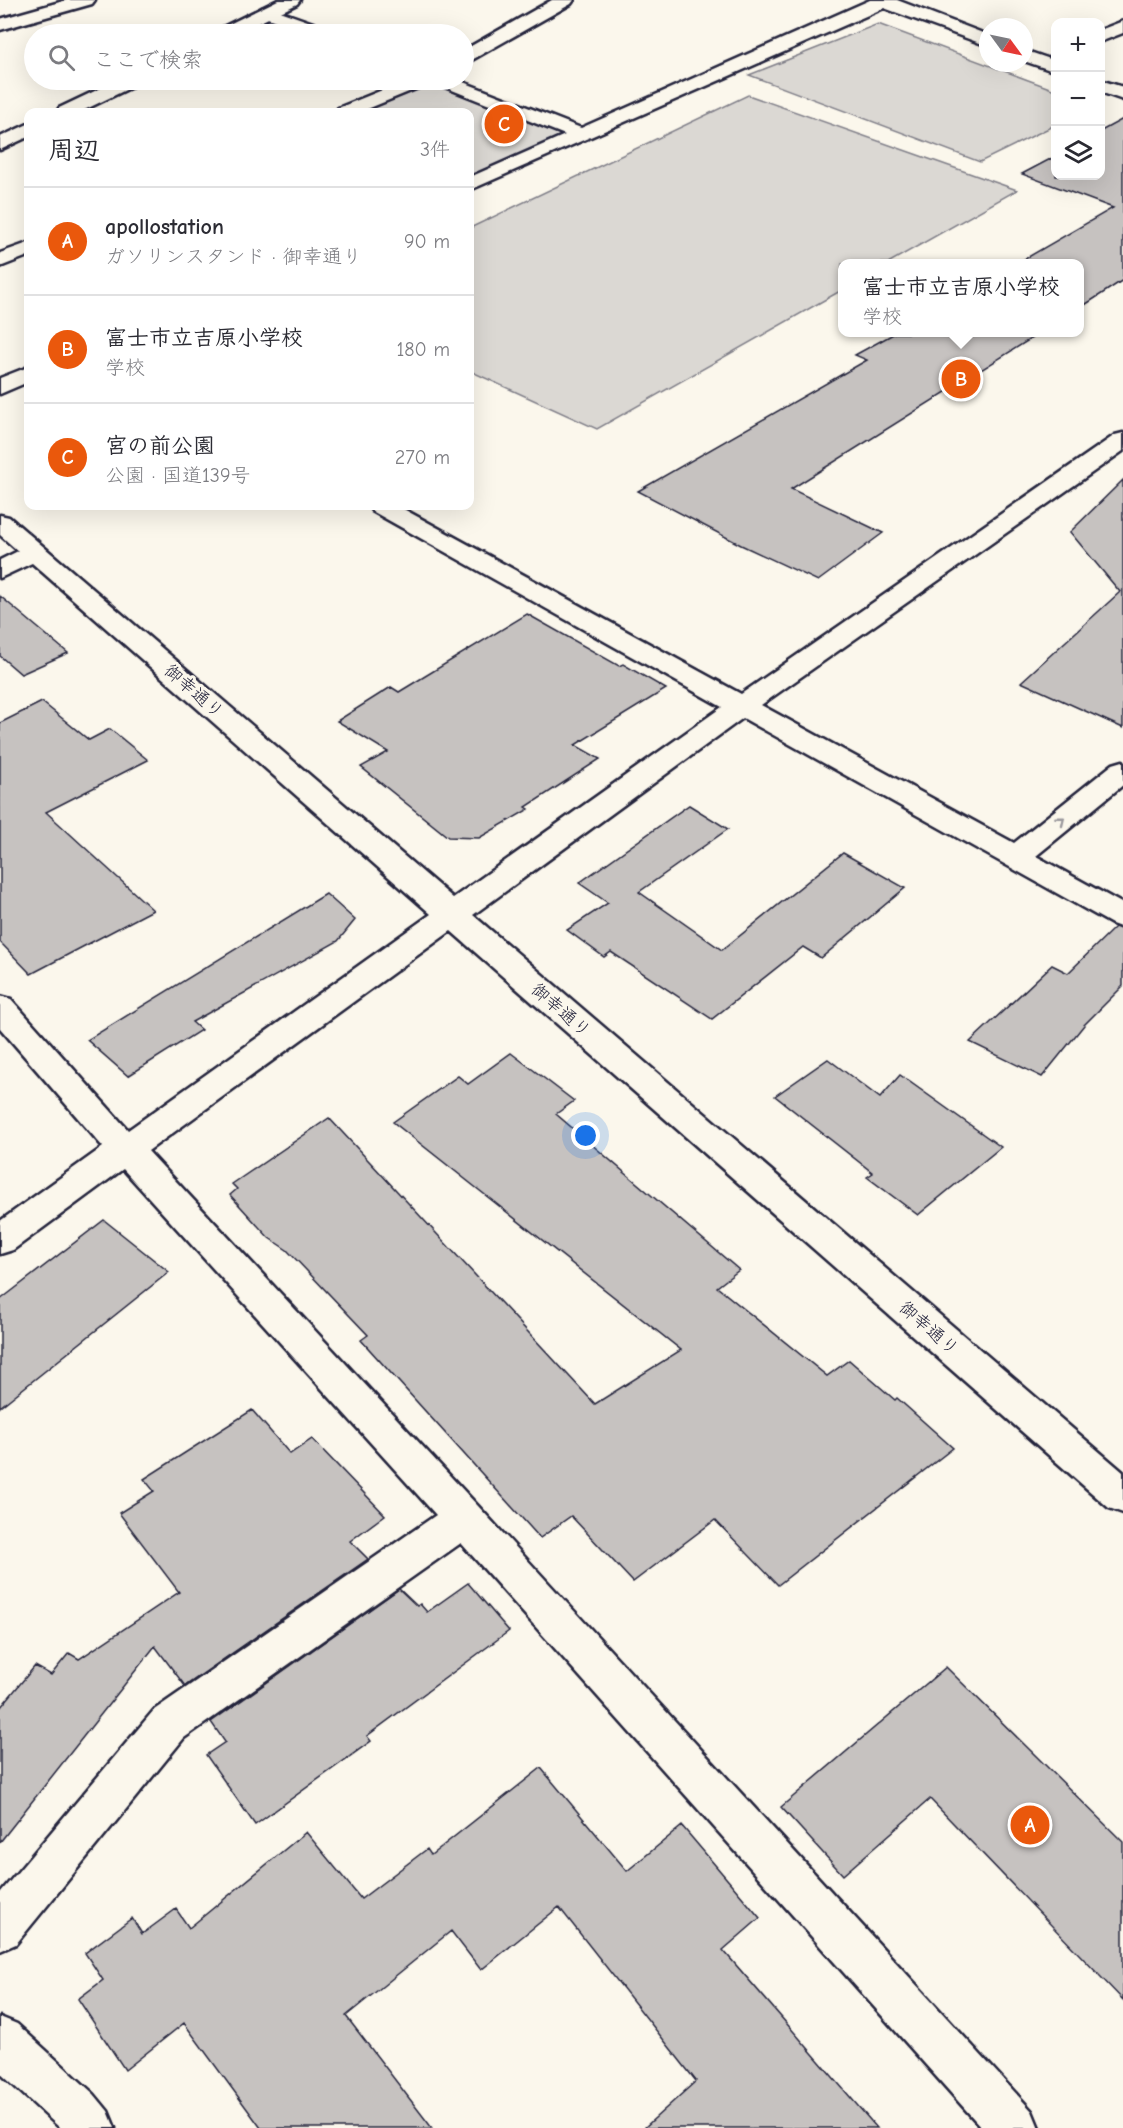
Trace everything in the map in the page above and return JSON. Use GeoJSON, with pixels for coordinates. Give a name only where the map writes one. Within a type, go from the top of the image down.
{"type":"FeatureCollection","features":[{"type":"Feature","properties":{"kind":"main road"},"geometry":{"type":"LineString","coordinates":[[0,25],[86,0]]}},
{"type":"Feature","properties":{"kind":"main road"},"geometry":{"type":"LineString","coordinates":[[243,24],[291,0]]}},
{"type":"Feature","properties":{"kind":"main road"},"geometry":{"type":"LineString","coordinates":[[474,51],[565,0]]}},
{"type":"Feature","properties":{"kind":"main road"},"geometry":{"type":"LineString","coordinates":[[474,182],[884,1],[979,38]]}},
{"type":"Feature","properties":{"kind":"main road"},"geometry":{"type":"LineString","coordinates":[[268,12],[300,24]]}},
{"type":"Feature","properties":{"kind":"main road"},"geometry":{"type":"LineString","coordinates":[[1105,35],[1123,26]]}},
{"type":"Feature","properties":{"kind":"main road"},"geometry":{"type":"LineString","coordinates":[[1033,58],[1051,63]]}},
{"type":"Feature","properties":{"kind":"main road"},"geometry":{"type":"LineString","coordinates":[[1105,87],[1123,94]]}},
{"type":"Feature","properties":{"kind":"main road"},"geometry":{"type":"LineString","coordinates":[[74,108],[111,90]]}},
{"type":"Feature","properties":{"kind":"main road"},"geometry":{"type":"LineString","coordinates":[[355,108],[398,90]]}},
{"type":"Feature","properties":{"kind":"main road"},"geometry":{"type":"LineString","coordinates":[[468,90],[581,135]]}},
{"type":"Feature","properties":{"kind":"main road"},"geometry":{"type":"LineString","coordinates":[[0,144],[24,132]]}},
{"type":"Feature","properties":{"kind":"main road"},"geometry":{"type":"LineString","coordinates":[[0,261],[24,251]]}},
{"type":"Feature","properties":{"kind":"main road"},"geometry":{"type":"LineString","coordinates":[[0,387],[24,376]]}},
{"type":"Feature","properties":{"kind":"main road"},"geometry":{"type":"LineString","coordinates":[[0,1240],[741,706],[1123,440]]}},
{"type":"Feature","properties":{"kind":"main road"},"geometry":{"type":"LineString","coordinates":[[388,510],[1123,917]]}},
{"type":"Feature","properties":{"kind":"main road","name":"御幸通り"},"geometry":{"type":"LineString","coordinates":[[0,522],[1123,1496]]}},
{"type":"Feature","properties":{"kind":"main road"},"geometry":{"type":"LineString","coordinates":[[0,570],[34,552]]}},
{"type":"Feature","properties":{"kind":"main road"},"geometry":{"type":"LineString","coordinates":[[1016,857],[1123,770]]}},
{"type":"Feature","properties":{"kind":"main road"},"geometry":{"type":"LineString","coordinates":[[0,1007],[125,1149],[464,1518],[1015,2128]]}},
{"type":"Feature","properties":{"kind":"main road"},"geometry":{"type":"LineString","coordinates":[[0,1928],[169,1724],[464,1518]]}},
{"type":"Feature","properties":{"kind":"main road"},"geometry":{"type":"LineString","coordinates":[[0,2041],[76,2111],[91,2128]]}},
{"type":"Feature","properties":{"kind":"shaded area"},"geometry":{"type":"Polygon","coordinates":[[[878,24],[979,62],[979,72],[1007,72],[1051,89],[1051,127],[980,162],[749,75],[878,24]]]}},
{"type":"Feature","properties":{"kind":"shaded area"},"geometry":{"type":"Polygon","coordinates":[[[409,90],[457,90],[567,135],[474,179],[474,108],[366,108],[409,90]]]}},
{"type":"Feature","properties":{"kind":"shaded area"},"geometry":{"type":"Polygon","coordinates":[[[748,95],[1017,190],[895,259],[838,259],[838,292],[597,429],[474,373],[474,226],[748,95]]]}},
{"type":"Feature","properties":{"kind":"building"},"geometry":{"type":"Polygon","coordinates":[[[1123,119],[1123,280],[1084,305],[1084,259],[1025,259],[1113,208],[1022,174],[1051,159],[1051,180],[1105,180],[1105,129],[1123,119]]]}},
{"type":"Feature","properties":{"kind":"building"},"geometry":{"type":"Polygon","coordinates":[[[888,337],[1034,337],[791,489],[883,533],[818,581],[741,545],[638,491],[867,360],[855,355],[888,337]]]}},
{"type":"Feature","properties":{"kind":"building"},"geometry":{"type":"Polygon","coordinates":[[[1123,480],[1123,728],[1021,682],[1120,592],[1070,532],[1123,480]]]}},
{"type":"Feature","properties":{"kind":"building"},"geometry":{"type":"Polygon","coordinates":[[[0,596],[68,653],[21,674],[0,656],[0,596]]]}},
{"type":"Feature","properties":{"kind":"building"},"geometry":{"type":"Polygon","coordinates":[[[527,614],[619,666],[623,664],[666,689],[575,745],[600,759],[526,807],[529,809],[479,838],[448,837],[361,767],[388,752],[337,721],[391,687],[399,692],[527,614]]]}},
{"type":"Feature","properties":{"kind":"building"},"geometry":{"type":"Polygon","coordinates":[[[42,702],[89,740],[110,729],[148,760],[46,812],[153,910],[31,974],[0,942],[0,723],[42,702]]]}},
{"type":"Feature","properties":{"kind":"building"},"geometry":{"type":"Polygon","coordinates":[[[689,805],[728,829],[639,892],[722,950],[843,853],[905,888],[821,958],[803,947],[712,1019],[611,952],[604,957],[567,930],[608,903],[579,883],[689,805]]]}},
{"type":"Feature","properties":{"kind":"building"},"geometry":{"type":"Polygon","coordinates":[[[326,894],[355,920],[338,941],[192,1022],[201,1030],[128,1076],[87,1040],[326,894]]]}},
{"type":"Feature","properties":{"kind":"building"},"geometry":{"type":"Polygon","coordinates":[[[1115,927],[1123,930],[1123,986],[1084,1025],[1042,1077],[970,1042],[1052,965],[1068,973],[1115,927]]]}},
{"type":"Feature","properties":{"kind":"building"},"geometry":{"type":"Polygon","coordinates":[[[511,1053],[574,1101],[556,1114],[739,1270],[717,1287],[827,1376],[849,1360],[895,1400],[897,1398],[953,1448],[778,1585],[715,1520],[633,1582],[571,1516],[540,1538],[361,1340],[368,1335],[287,1250],[269,1238],[230,1195],[237,1189],[232,1184],[329,1118],[595,1404],[681,1350],[393,1122],[458,1076],[468,1084],[511,1053]]]}},
{"type":"Feature","properties":{"kind":"building"},"geometry":{"type":"Polygon","coordinates":[[[828,1059],[880,1098],[900,1075],[1001,1147],[918,1215],[867,1177],[873,1173],[775,1096],[828,1059]]]}},
{"type":"Feature","properties":{"kind":"building"},"geometry":{"type":"Polygon","coordinates":[[[104,1220],[169,1272],[0,1407],[0,1300],[104,1220]]]}},
{"type":"Feature","properties":{"kind":"building"},"geometry":{"type":"Polygon","coordinates":[[[252,1410],[290,1454],[312,1439],[385,1515],[350,1541],[368,1559],[185,1686],[155,1646],[0,1842],[0,1708],[35,1666],[51,1675],[69,1653],[79,1659],[179,1592],[119,1513],[154,1491],[144,1479],[252,1410]]]}},
{"type":"Feature","properties":{"kind":"building"},"geometry":{"type":"Polygon","coordinates":[[[468,1583],[509,1631],[367,1736],[371,1741],[255,1825],[206,1755],[225,1742],[211,1722],[399,1589],[427,1612],[468,1583]]]}},
{"type":"Feature","properties":{"kind":"building"},"geometry":{"type":"Polygon","coordinates":[[[946,1667],[1123,1842],[1123,2000],[930,1799],[843,1875],[781,1807],[946,1667]]]}},
{"type":"Feature","properties":{"kind":"building"},"geometry":{"type":"Polygon","coordinates":[[[541,1768],[627,1871],[682,1826],[760,1918],[723,1950],[877,2128],[644,2128],[696,2081],[559,1907],[481,1970],[451,1931],[346,2016],[432,2128],[261,2128],[184,2023],[125,2070],[78,1999],[103,1980],[85,1953],[132,1918],[142,1934],[176,1909],[189,1928],[306,1832],[361,1899],[427,1849],[431,1855],[541,1768]]]}},
{"type":"Feature","properties":{"kind":"place","name":"宮の前公園"},"geometry":{"type":"Point","coordinates":[504,124]}},
{"type":"Feature","properties":{"kind":"place","name":"富士市立吉原小学校"},"geometry":{"type":"Point","coordinates":[961,379]}},
{"type":"Feature","properties":{"kind":"place","name":"apollostation"},"geometry":{"type":"Point","coordinates":[1030,1825]}}]}
